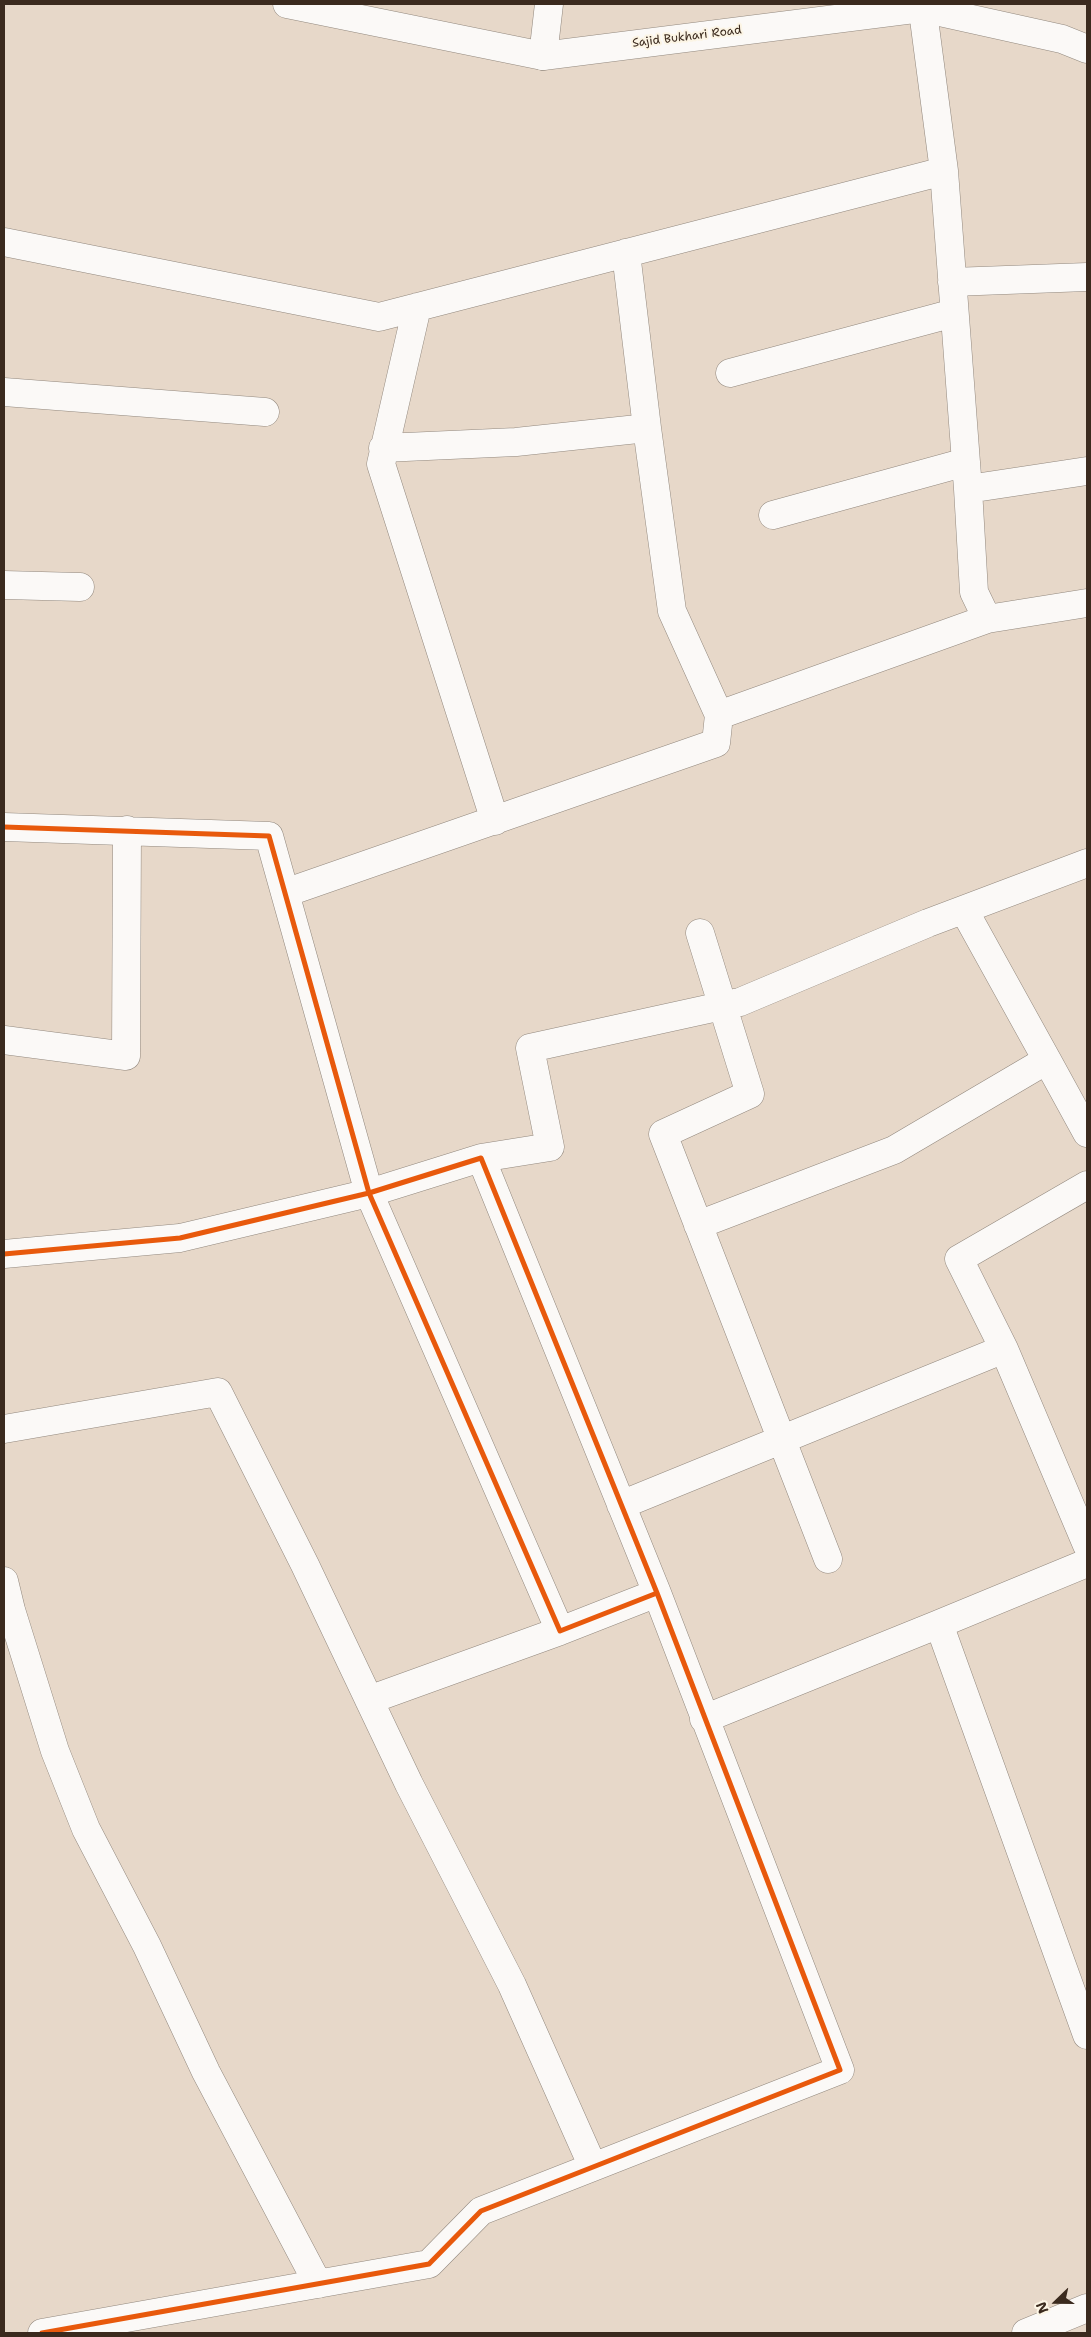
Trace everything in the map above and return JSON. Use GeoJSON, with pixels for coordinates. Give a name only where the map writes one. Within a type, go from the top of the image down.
{"type":"FeatureCollection","features":[{"type":"Feature","properties":{"kind":"street","name":"Sajid Bukhari Road"},"geometry":{"type":"LineString","coordinates":[[287,4],[543,56],[922,6],[1062,39],[1087,49]]}},
{"type":"Feature","properties":{"kind":"street"},"geometry":{"type":"LineString","coordinates":[[543,56],[549,4]]}},
{"type":"Feature","properties":{"kind":"street"},"geometry":{"type":"LineString","coordinates":[[922,6],[944,171],[974,592],[987,619]]}},
{"type":"Feature","properties":{"kind":"street"},"geometry":{"type":"LineString","coordinates":[[4,242],[379,317],[944,171]]}},
{"type":"Feature","properties":{"kind":"street"},"geometry":{"type":"LineString","coordinates":[[286,893],[716,743],[719,715],[672,611],[626,253]]}},
{"type":"Feature","properties":{"kind":"street"},"geometry":{"type":"LineString","coordinates":[[952,282],[1087,277]]}},
{"type":"Feature","properties":{"kind":"street"},"geometry":{"type":"LineString","coordinates":[[417,307],[383,448],[381,464],[495,821]]}},
{"type":"Feature","properties":{"kind":"street"},"geometry":{"type":"LineString","coordinates":[[730,373],[954,313]]}},
{"type":"Feature","properties":{"kind":"street"},"geometry":{"type":"LineString","coordinates":[[4,392],[265,412]]}},
{"type":"Feature","properties":{"kind":"street"},"geometry":{"type":"LineString","coordinates":[[383,448],[516,442],[647,428]]}},
{"type":"Feature","properties":{"kind":"street"},"geometry":{"type":"LineString","coordinates":[[773,515],[966,462]]}},
{"type":"Feature","properties":{"kind":"street"},"geometry":{"type":"LineString","coordinates":[[968,489],[1087,471]]}},
{"type":"Feature","properties":{"kind":"street"},"geometry":{"type":"LineString","coordinates":[[4,584],[80,587]]}},
{"type":"Feature","properties":{"kind":"street"},"geometry":{"type":"LineString","coordinates":[[719,715],[987,619],[1087,603]]}},
{"type":"Feature","properties":{"kind":"street"},"geometry":{"type":"LineString","coordinates":[[4,827],[269,836],[369,1192],[560,1631]]}},
{"type":"Feature","properties":{"kind":"street"},"geometry":{"type":"LineString","coordinates":[[4,1040],[126,1056],[127,830]]}},
{"type":"Feature","properties":{"kind":"street"},"geometry":{"type":"LineString","coordinates":[[4,1254],[180,1238],[369,1192],[481,1158],[550,1147],[530,1048],[740,1002],[964,910],[1087,864]]}},
{"type":"Feature","properties":{"kind":"street"},"geometry":{"type":"LineString","coordinates":[[964,910],[1087,1133]]}},
{"type":"Feature","properties":{"kind":"street"},"geometry":{"type":"LineString","coordinates":[[700,933],[750,1094],[663,1134],[828,1559]]}},
{"type":"Feature","properties":{"kind":"street"},"geometry":{"type":"LineString","coordinates":[[698,1225],[894,1150],[1047,1060]]}},
{"type":"Feature","properties":{"kind":"street"},"geometry":{"type":"LineString","coordinates":[[42,2333],[428,2264],[481,2211],[840,2070],[657,1593],[481,1158]]}},
{"type":"Feature","properties":{"kind":"street"},"geometry":{"type":"LineString","coordinates":[[1087,1185],[959,1260],[1004,1348],[1087,1545]]}},
{"type":"Feature","properties":{"kind":"street"},"geometry":{"type":"LineString","coordinates":[[621,1505],[1004,1348]]}},
{"type":"Feature","properties":{"kind":"street"},"geometry":{"type":"LineString","coordinates":[[4,1429],[218,1392],[306,1565],[409,1784],[512,1985],[593,2168]]}},
{"type":"Feature","properties":{"kind":"street"},"geometry":{"type":"LineString","coordinates":[[704,1719],[1087,1564]]}},
{"type":"Feature","properties":{"kind":"street"},"geometry":{"type":"LineString","coordinates":[[4,1581],[11,1610],[55,1751],[86,1829],[147,1946],[206,2072],[318,2284]]}},
{"type":"Feature","properties":{"kind":"street"},"geometry":{"type":"LineString","coordinates":[[369,1700],[560,1631],[657,1593]]}},
{"type":"Feature","properties":{"kind":"street"},"geometry":{"type":"LineString","coordinates":[[939,1624],[1087,2035]]}},
{"type":"Feature","properties":{"kind":"street"},"geometry":{"type":"LineString","coordinates":[[1026,2333],[1087,2308]]}},
{"type":"Feature","properties":{"kind":"cycle path"},"geometry":{"type":"LineString","coordinates":[[4,827],[269,836],[369,1193],[560,1631],[657,1593],[481,1158],[369,1193],[180,1238],[4,1254]]}},
{"type":"Feature","properties":{"kind":"cycle path"},"geometry":{"type":"LineString","coordinates":[[42,2333],[429,2264],[481,2211],[840,2070],[657,1593]]}}]}
